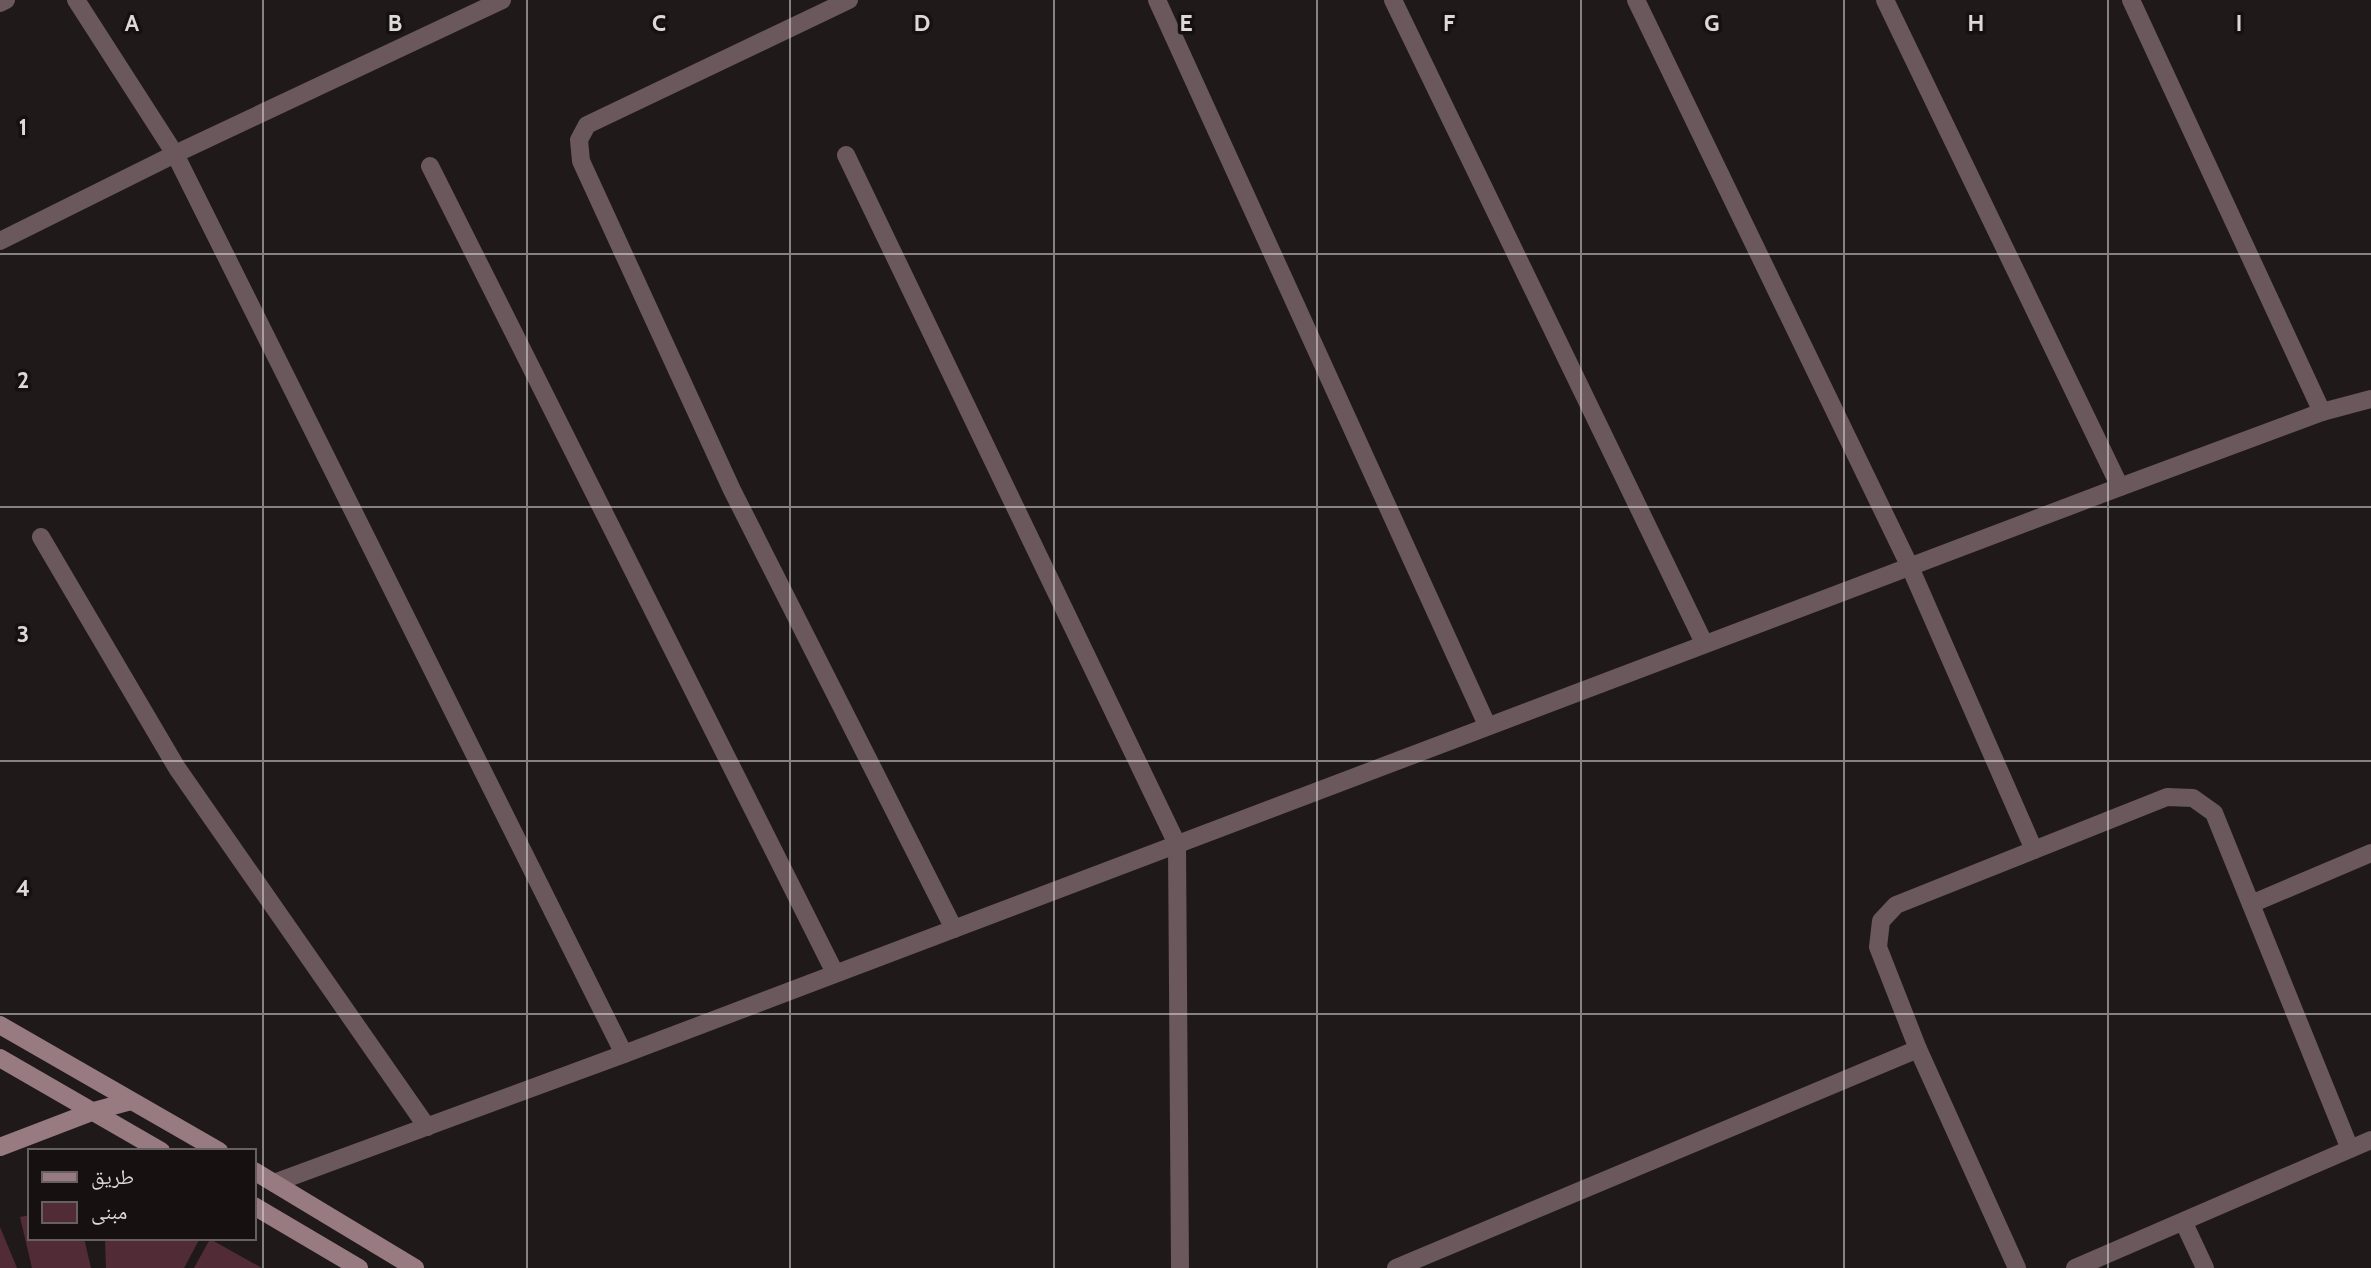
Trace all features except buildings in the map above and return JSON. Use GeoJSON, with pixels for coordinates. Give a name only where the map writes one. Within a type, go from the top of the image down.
{"type":"FeatureCollection","features":[{"type":"Feature","properties":{"kind":"main road"},"geometry":{"type":"LineString","coordinates":[[0,1025],[215,1149]]}},
{"type":"Feature","properties":{"kind":"main road"},"geometry":{"type":"LineString","coordinates":[[0,1058],[158,1149]]}},
{"type":"Feature","properties":{"kind":"main road"},"geometry":{"type":"LineString","coordinates":[[0,1147],[94,1111],[131,1101]]}},
{"type":"Feature","properties":{"kind":"main road"},"geometry":{"type":"LineString","coordinates":[[256,1172],[415,1268]]}},
{"type":"Feature","properties":{"kind":"main road"},"geometry":{"type":"LineString","coordinates":[[256,1207],[359,1268]]}},
{"type":"Feature","properties":{"kind":"street"},"geometry":{"type":"LineString","coordinates":[[0,3],[6,0]]}},
{"type":"Feature","properties":{"kind":"street"},"geometry":{"type":"LineString","coordinates":[[76,0],[175,154],[624,1054]]}},
{"type":"Feature","properties":{"kind":"street"},"geometry":{"type":"LineString","coordinates":[[0,241],[175,154],[502,0]]}},
{"type":"Feature","properties":{"kind":"street"},"geometry":{"type":"LineString","coordinates":[[849,0],[587,125],[579,140],[581,161],[732,490],[954,929]]}},
{"type":"Feature","properties":{"kind":"street"},"geometry":{"type":"LineString","coordinates":[[1157,0],[1487,725]]}},
{"type":"Feature","properties":{"kind":"street"},"geometry":{"type":"LineString","coordinates":[[1393,0],[1704,643]]}},
{"type":"Feature","properties":{"kind":"street"},"geometry":{"type":"LineString","coordinates":[[1636,0],[1910,567],[2034,850]]}},
{"type":"Feature","properties":{"kind":"street"},"geometry":{"type":"LineString","coordinates":[[1885,0],[2120,487]]}},
{"type":"Feature","properties":{"kind":"street"},"geometry":{"type":"LineString","coordinates":[[2131,0],[2322,412]]}},
{"type":"Feature","properties":{"kind":"street"},"geometry":{"type":"LineString","coordinates":[[846,155],[1177,844],[1180,1268]]}},
{"type":"Feature","properties":{"kind":"street"},"geometry":{"type":"LineString","coordinates":[[430,166],[835,973]]}},
{"type":"Feature","properties":{"kind":"street"},"geometry":{"type":"LineString","coordinates":[[274,1183],[624,1054],[2120,487],[2322,412],[2371,399]]}},
{"type":"Feature","properties":{"kind":"street"},"geometry":{"type":"LineString","coordinates":[[41,537],[177,768],[427,1127]]}},
{"type":"Feature","properties":{"kind":"street"},"geometry":{"type":"LineString","coordinates":[[2017,1268],[1918,1049],[1878,947],[1881,921],[1896,905],[2167,797],[2193,798],[2214,813],[2350,1149]]}},
{"type":"Feature","properties":{"kind":"street"},"geometry":{"type":"LineString","coordinates":[[2251,904],[2371,853]]}},
{"type":"Feature","properties":{"kind":"street"},"geometry":{"type":"LineString","coordinates":[[1395,1268],[1918,1049]]}},
{"type":"Feature","properties":{"kind":"street"},"geometry":{"type":"LineString","coordinates":[[2075,1268],[2371,1140]]}},
{"type":"Feature","properties":{"kind":"street"},"geometry":{"type":"LineString","coordinates":[[2184,1223],[2205,1268]]}}]}
